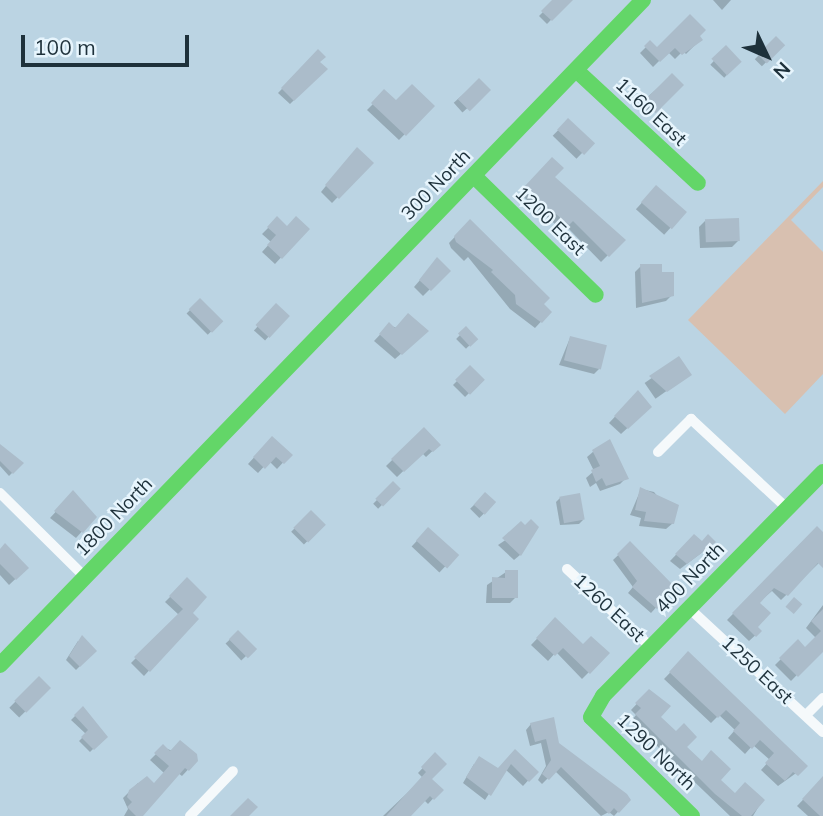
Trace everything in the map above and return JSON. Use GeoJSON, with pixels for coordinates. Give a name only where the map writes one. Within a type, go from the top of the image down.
{"type":"FeatureCollection","features":[{"type":"Feature","properties":{"kind":"street","name":"300 North"},"geometry":{"type":"LineString","coordinates":[[259,399],[643,0]]}},
{"type":"Feature","properties":{"kind":"street","name":"1160 East"},"geometry":{"type":"LineString","coordinates":[[576,70],[698,183]]}},
{"type":"Feature","properties":{"kind":"street","name":"1200 East"},"geometry":{"type":"LineString","coordinates":[[474,176],[596,295]]}},
{"type":"Feature","properties":{"kind":"street","name":"1800 North"},"geometry":{"type":"LineString","coordinates":[[0,664],[259,399]]}},
{"type":"Feature","properties":{"kind":"street"},"geometry":{"type":"LineString","coordinates":[[658,452],[691,419],[788,509]]}},
{"type":"Feature","properties":{"kind":"street","name":"400 North"},"geometry":{"type":"LineString","coordinates":[[591,717],[604,696],[823,472]]}},
{"type":"Feature","properties":{"kind":"street"},"geometry":{"type":"LineString","coordinates":[[0,493],[85,577]]}},
{"type":"Feature","properties":{"kind":"street","name":"1260 East"},"geometry":{"type":"LineString","coordinates":[[567,569],[652,648]]}},
{"type":"Feature","properties":{"kind":"street","name":"1250 East"},"geometry":{"type":"LineString","coordinates":[[690,609],[823,732]]}},
{"type":"Feature","properties":{"kind":"street"},"geometry":{"type":"LineString","coordinates":[[806,716],[823,698]]}},
{"type":"Feature","properties":{"kind":"street","name":"1290 North"},"geometry":{"type":"LineString","coordinates":[[591,717],[692,816]]}},
{"type":"Feature","properties":{"kind":"street"},"geometry":{"type":"LineString","coordinates":[[190,816],[233,771]]}},
{"type":"Feature","properties":{"kind":"shaded area"},"geometry":{"type":"Polygon","coordinates":[[[823,181],[823,187],[791,220],[823,252],[823,374],[785,414],[688,320],[823,181]]]}},
{"type":"Feature","properties":{"kind":"building"},"geometry":{"type":"Polygon","coordinates":[[[552,0],[573,0],[552,21],[541,11],[552,0]]]}},
{"type":"Feature","properties":{"kind":"building"},"geometry":{"type":"Polygon","coordinates":[[[690,14],[706,30],[700,36],[703,40],[682,55],[675,48],[660,62],[644,46],[650,40],[657,47],[690,14]]]}},
{"type":"Feature","properties":{"kind":"building"},"geometry":{"type":"Polygon","coordinates":[[[776,36],[785,45],[767,64],[758,54],[776,36]]]}},
{"type":"Feature","properties":{"kind":"building"},"geometry":{"type":"Polygon","coordinates":[[[726,45],[742,62],[727,75],[711,59],[726,45]]]}},
{"type":"Feature","properties":{"kind":"building"},"geometry":{"type":"Polygon","coordinates":[[[318,49],[326,57],[320,62],[328,69],[294,101],[281,88],[318,49]]]}},
{"type":"Feature","properties":{"kind":"building"},"geometry":{"type":"Polygon","coordinates":[[[672,73],[684,85],[656,113],[644,101],[672,73]]]}},
{"type":"Feature","properties":{"kind":"building"},"geometry":{"type":"Polygon","coordinates":[[[479,78],[491,90],[470,111],[458,99],[479,78]]]}},
{"type":"Feature","properties":{"kind":"building"},"geometry":{"type":"Polygon","coordinates":[[[412,84],[435,106],[406,136],[371,103],[384,89],[396,100],[412,84]]]}},
{"type":"Feature","properties":{"kind":"building"},"geometry":{"type":"Polygon","coordinates":[[[568,118],[595,143],[584,155],[557,130],[568,118]]]}},
{"type":"Feature","properties":{"kind":"building"},"geometry":{"type":"Polygon","coordinates":[[[357,147],[374,163],[339,199],[325,185],[357,147]]]}},
{"type":"Feature","properties":{"kind":"building"},"geometry":{"type":"Polygon","coordinates":[[[552,157],[564,168],[555,177],[626,240],[609,257],[573,221],[569,225],[524,187],[552,157]]]}},
{"type":"Feature","properties":{"kind":"building"},"geometry":{"type":"Polygon","coordinates":[[[656,185],[687,212],[672,229],[641,202],[656,185]]]}},
{"type":"Feature","properties":{"kind":"building"},"geometry":{"type":"Polygon","coordinates":[[[277,216],[287,226],[296,216],[310,229],[282,259],[267,245],[276,235],[267,227],[277,216]]]}},
{"type":"Feature","properties":{"kind":"building"},"geometry":{"type":"Polygon","coordinates":[[[739,218],[740,241],[706,242],[705,219],[739,218]]]}},
{"type":"Feature","properties":{"kind":"building"},"geometry":{"type":"Polygon","coordinates":[[[470,219],[550,298],[544,304],[552,312],[542,323],[516,304],[515,295],[491,272],[493,270],[456,242],[454,236],[470,219]]]}},
{"type":"Feature","properties":{"kind":"building"},"geometry":{"type":"Polygon","coordinates":[[[437,257],[451,271],[431,291],[419,280],[437,257]]]}},
{"type":"Feature","properties":{"kind":"building"},"geometry":{"type":"Polygon","coordinates":[[[640,264],[662,264],[662,272],[674,272],[674,296],[642,303],[640,264]]]}},
{"type":"Feature","properties":{"kind":"building"},"geometry":{"type":"Polygon","coordinates":[[[200,298],[223,321],[212,333],[189,309],[200,298]]]}},
{"type":"Feature","properties":{"kind":"building"},"geometry":{"type":"Polygon","coordinates":[[[276,303],[290,316],[269,338],[256,325],[276,303]]]}},
{"type":"Feature","properties":{"kind":"building"},"geometry":{"type":"Polygon","coordinates":[[[408,313],[429,331],[402,355],[379,334],[389,322],[395,328],[408,313]]]}},
{"type":"Feature","properties":{"kind":"building"},"geometry":{"type":"Polygon","coordinates":[[[466,326],[478,339],[470,347],[458,334],[466,326]]]}},
{"type":"Feature","properties":{"kind":"building"},"geometry":{"type":"Polygon","coordinates":[[[570,336],[607,345],[601,369],[564,360],[570,336]]]}},
{"type":"Feature","properties":{"kind":"building"},"geometry":{"type":"Polygon","coordinates":[[[679,356],[692,375],[667,392],[649,376],[679,356]]]}},
{"type":"Feature","properties":{"kind":"building"},"geometry":{"type":"Polygon","coordinates":[[[470,365],[485,380],[470,395],[455,380],[470,365]]]}},
{"type":"Feature","properties":{"kind":"building"},"geometry":{"type":"Polygon","coordinates":[[[638,390],[652,407],[628,429],[614,416],[638,390]]]}},
{"type":"Feature","properties":{"kind":"building"},"geometry":{"type":"Polygon","coordinates":[[[424,427],[441,445],[433,452],[429,449],[404,472],[391,459],[424,427]]]}},
{"type":"Feature","properties":{"kind":"building"},"geometry":{"type":"Polygon","coordinates":[[[272,436],[293,455],[284,464],[276,457],[265,469],[253,457],[272,436]]]}},
{"type":"Feature","properties":{"kind":"building"},"geometry":{"type":"Polygon","coordinates":[[[610,439],[629,479],[606,486],[602,478],[596,482],[591,470],[600,466],[592,450],[610,439]]]}},
{"type":"Feature","properties":{"kind":"building"},"geometry":{"type":"Polygon","coordinates":[[[0,444],[24,463],[13,474],[0,461],[0,444]]]}},
{"type":"Feature","properties":{"kind":"building"},"geometry":{"type":"Polygon","coordinates":[[[393,481],[401,489],[383,506],[375,499],[393,481]]]}},
{"type":"Feature","properties":{"kind":"building"},"geometry":{"type":"Polygon","coordinates":[[[640,487],[679,505],[674,524],[644,521],[646,512],[635,510],[640,487]]]}},
{"type":"Feature","properties":{"kind":"building"},"geometry":{"type":"Polygon","coordinates":[[[73,490],[97,517],[83,533],[54,511],[73,490]]]}},
{"type":"Feature","properties":{"kind":"building"},"geometry":{"type":"Polygon","coordinates":[[[485,492],[496,502],[485,515],[474,505],[485,492]]]}},
{"type":"Feature","properties":{"kind":"building"},"geometry":{"type":"Polygon","coordinates":[[[580,493],[585,520],[564,523],[559,497],[580,493]]]}},
{"type":"Feature","properties":{"kind":"building"},"geometry":{"type":"Polygon","coordinates":[[[311,510],[326,525],[308,543],[293,528],[311,510]]]}},
{"type":"Feature","properties":{"kind":"building"},"geometry":{"type":"Polygon","coordinates":[[[531,519],[539,527],[521,556],[502,538],[521,521],[525,525],[531,519]]]}},
{"type":"Feature","properties":{"kind":"building"},"geometry":{"type":"Polygon","coordinates":[[[817,526],[823,532],[823,568],[818,563],[788,596],[774,588],[760,603],[771,613],[758,627],[762,631],[756,637],[732,613],[817,526]]]}},
{"type":"Feature","properties":{"kind":"building"},"geometry":{"type":"Polygon","coordinates":[[[428,527],[459,555],[447,568],[416,540],[428,527]]]}},
{"type":"Feature","properties":{"kind":"building"},"geometry":{"type":"Polygon","coordinates":[[[694,534],[702,541],[708,534],[716,542],[687,564],[675,554],[694,534]]]}},
{"type":"Feature","properties":{"kind":"building"},"geometry":{"type":"Polygon","coordinates":[[[630,541],[676,588],[657,609],[632,587],[637,581],[617,554],[630,541]]]}},
{"type":"Feature","properties":{"kind":"building"},"geometry":{"type":"Polygon","coordinates":[[[5,543],[29,568],[16,580],[0,564],[0,549],[5,543]]]}},
{"type":"Feature","properties":{"kind":"building"},"geometry":{"type":"Polygon","coordinates":[[[505,570],[518,570],[518,598],[492,598],[492,577],[505,578],[505,570]]]}},
{"type":"Feature","properties":{"kind":"building"},"geometry":{"type":"Polygon","coordinates":[[[187,577],[207,597],[193,613],[199,619],[150,672],[134,657],[183,609],[169,596],[187,577]]]}},
{"type":"Feature","properties":{"kind":"building"},"geometry":{"type":"Polygon","coordinates":[[[794,597],[802,604],[794,614],[785,607],[794,597]]]}},
{"type":"Feature","properties":{"kind":"building"},"geometry":{"type":"Polygon","coordinates":[[[823,609],[823,652],[798,677],[779,658],[798,639],[805,647],[821,631],[811,621],[823,609]]]}},
{"type":"Feature","properties":{"kind":"building"},"geometry":{"type":"Polygon","coordinates":[[[555,617],[583,644],[591,636],[610,653],[590,674],[563,648],[555,656],[536,638],[555,617]]]}},
{"type":"Feature","properties":{"kind":"building"},"geometry":{"type":"Polygon","coordinates":[[[238,630],[257,649],[248,658],[229,639],[238,630]]]}},
{"type":"Feature","properties":{"kind":"building"},"geometry":{"type":"Polygon","coordinates":[[[82,635],[97,651],[80,667],[69,656],[82,635]]]}},
{"type":"Feature","properties":{"kind":"building"},"geometry":{"type":"Polygon","coordinates":[[[688,651],[808,766],[798,776],[793,772],[785,781],[765,763],[774,753],[760,740],[752,749],[733,731],[740,723],[726,710],[718,718],[669,672],[688,651]]]}},
{"type":"Feature","properties":{"kind":"building"},"geometry":{"type":"Polygon","coordinates":[[[39,676],[51,688],[26,713],[14,701],[39,676]]]}},
{"type":"Feature","properties":{"kind":"building"},"geometry":{"type":"Polygon","coordinates":[[[649,689],[671,706],[661,717],[676,731],[684,723],[697,737],[687,747],[702,761],[711,750],[731,769],[721,780],[735,793],[745,782],[765,800],[751,816],[742,816],[715,794],[635,714],[641,708],[635,703],[649,689]]]}},
{"type":"Feature","properties":{"kind":"building"},"geometry":{"type":"Polygon","coordinates":[[[83,706],[108,737],[94,750],[81,737],[88,730],[74,715],[83,706]]]}},
{"type":"Feature","properties":{"kind":"building"},"geometry":{"type":"Polygon","coordinates":[[[554,717],[559,743],[627,794],[631,800],[619,813],[614,808],[609,814],[561,767],[549,780],[542,774],[551,760],[546,739],[535,742],[530,723],[554,717]]]}},
{"type":"Feature","properties":{"kind":"building"},"geometry":{"type":"Polygon","coordinates":[[[180,740],[197,754],[198,761],[189,771],[185,768],[143,816],[136,816],[127,807],[132,802],[127,797],[129,790],[147,776],[154,783],[169,766],[154,753],[163,744],[170,751],[180,740]]]}},
{"type":"Feature","properties":{"kind":"building"},"geometry":{"type":"Polygon","coordinates":[[[515,749],[539,772],[529,782],[511,764],[491,796],[466,777],[479,756],[498,768],[515,749]]]}},
{"type":"Feature","properties":{"kind":"building"},"geometry":{"type":"Polygon","coordinates":[[[435,752],[447,764],[432,779],[444,790],[434,800],[430,796],[411,816],[386,816],[426,772],[421,767],[435,752]]]}},
{"type":"Feature","properties":{"kind":"building"},"geometry":{"type":"Polygon","coordinates":[[[823,776],[823,816],[820,816],[802,799],[823,776]]]}},
{"type":"Feature","properties":{"kind":"building"},"geometry":{"type":"Polygon","coordinates":[[[248,798],[258,807],[249,816],[230,816],[248,798]]]}},
{"type":"Feature","properties":{"kind":"traffic: fast"},"geometry":{"type":"LineString","coordinates":[[0,665],[643,0]]}},
{"type":"Feature","properties":{"kind":"traffic: fast"},"geometry":{"type":"LineString","coordinates":[[576,70],[698,183]]}},
{"type":"Feature","properties":{"kind":"traffic: fast"},"geometry":{"type":"LineString","coordinates":[[474,176],[596,295]]}},
{"type":"Feature","properties":{"kind":"traffic: fast"},"geometry":{"type":"LineString","coordinates":[[692,816],[591,717],[603,696],[823,472]]}}]}
